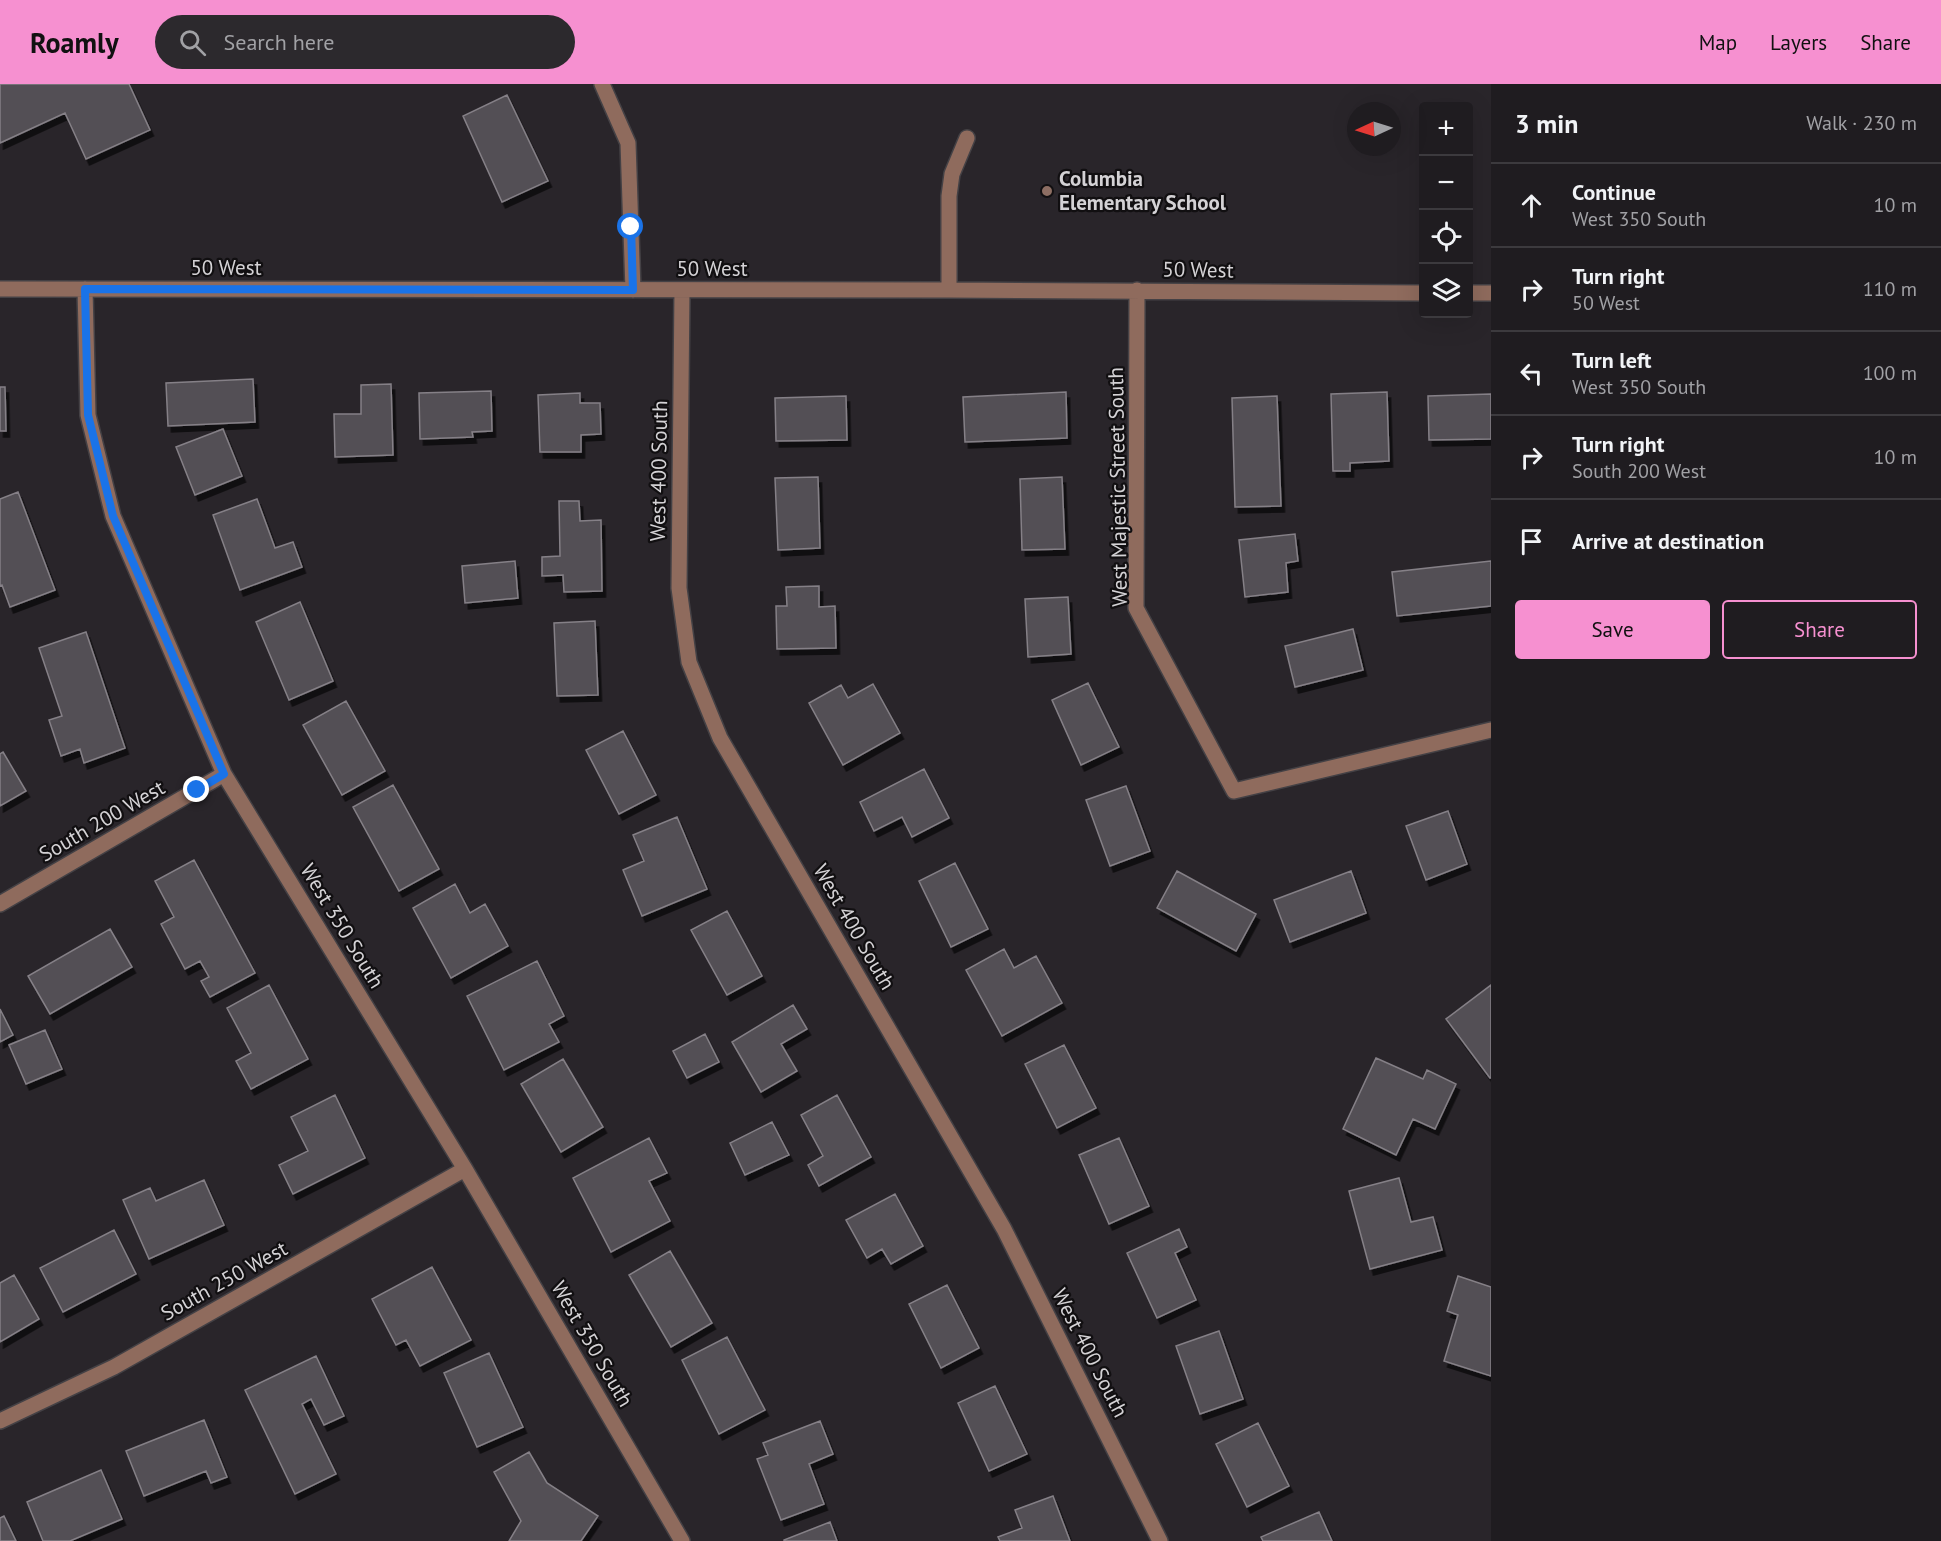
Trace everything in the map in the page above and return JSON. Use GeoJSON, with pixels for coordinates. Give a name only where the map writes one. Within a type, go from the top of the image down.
{"type":"FeatureCollection","features":[{"type":"Feature","properties":{"kind":"street"},"geometry":{"type":"LineString","coordinates":[[602,84],[627,143],[633,290]]}},
{"type":"Feature","properties":{"kind":"street"},"geometry":{"type":"LineString","coordinates":[[949,290],[949,196],[952,174],[967,138]]}},
{"type":"Feature","properties":{"kind":"street","name":"50 West"},"geometry":{"type":"LineString","coordinates":[[0,289],[1137,290],[1419,293]]}},
{"type":"Feature","properties":{"kind":"street","name":"West 350 South"},"geometry":{"type":"LineString","coordinates":[[85,289],[88,415],[113,516],[224,774],[465,1169],[682,1541]]}},
{"type":"Feature","properties":{"kind":"street","name":"West 400 South"},"geometry":{"type":"LineString","coordinates":[[682,290],[679,588],[688,662],[720,738],[1004,1229],[1160,1541]]}},
{"type":"Feature","properties":{"kind":"street","name":"West Majestic Street South"},"geometry":{"type":"LineString","coordinates":[[1137,290],[1136,608],[1234,791],[1491,730]]}},
{"type":"Feature","properties":{"kind":"street"},"geometry":{"type":"LineString","coordinates":[[1473,293],[1491,293]]}},
{"type":"Feature","properties":{"kind":"street","name":"South 200 West"},"geometry":{"type":"LineString","coordinates":[[0,904],[224,774]]}},
{"type":"Feature","properties":{"kind":"street","name":"South 250 West"},"geometry":{"type":"LineString","coordinates":[[0,1421],[114,1367],[465,1169]]}},
{"type":"Feature","properties":{"kind":"building"},"geometry":{"type":"Polygon","coordinates":[[[0,84],[129,84],[150,130],[86,159],[65,113],[0,143],[0,84]]]}},
{"type":"Feature","properties":{"kind":"building"},"geometry":{"type":"Polygon","coordinates":[[[507,95],[548,181],[502,202],[463,116],[507,95]]]}},
{"type":"Feature","properties":{"kind":"building"},"geometry":{"type":"Polygon","coordinates":[[[253,379],[255,422],[168,426],[166,383],[253,379]]]}},
{"type":"Feature","properties":{"kind":"building"},"geometry":{"type":"Polygon","coordinates":[[[391,384],[393,455],[335,457],[334,414],[361,414],[361,385],[391,384]]]}},
{"type":"Feature","properties":{"kind":"building"},"geometry":{"type":"Polygon","coordinates":[[[0,387],[5,387],[6,431],[0,431],[0,387]]]}},
{"type":"Feature","properties":{"kind":"building"},"geometry":{"type":"Polygon","coordinates":[[[491,391],[492,431],[472,432],[473,437],[420,439],[419,393],[491,391]]]}},
{"type":"Feature","properties":{"kind":"building"},"geometry":{"type":"Polygon","coordinates":[[[1066,392],[1067,438],[965,442],[963,397],[1066,392]]]}},
{"type":"Feature","properties":{"kind":"building"},"geometry":{"type":"Polygon","coordinates":[[[1387,392],[1389,461],[1350,463],[1350,471],[1333,471],[1331,394],[1387,392]]]}},
{"type":"Feature","properties":{"kind":"building"},"geometry":{"type":"Polygon","coordinates":[[[580,393],[580,403],[600,403],[601,434],[581,435],[581,452],[540,452],[538,395],[580,393]]]}},
{"type":"Feature","properties":{"kind":"building"},"geometry":{"type":"Polygon","coordinates":[[[1491,394],[1491,439],[1429,440],[1428,396],[1491,394]]]}},
{"type":"Feature","properties":{"kind":"building"},"geometry":{"type":"Polygon","coordinates":[[[846,396],[847,440],[776,441],[775,398],[846,396]]]}},
{"type":"Feature","properties":{"kind":"building"},"geometry":{"type":"Polygon","coordinates":[[[1277,396],[1281,506],[1235,507],[1232,398],[1277,396]]]}},
{"type":"Feature","properties":{"kind":"building"},"geometry":{"type":"Polygon","coordinates":[[[223,429],[242,476],[195,495],[176,447],[223,429]]]}},
{"type":"Feature","properties":{"kind":"building"},"geometry":{"type":"Polygon","coordinates":[[[818,477],[820,548],[778,550],[775,478],[818,477]]]}},
{"type":"Feature","properties":{"kind":"building"},"geometry":{"type":"Polygon","coordinates":[[[1062,477],[1065,549],[1022,550],[1020,479],[1062,477]]]}},
{"type":"Feature","properties":{"kind":"building"},"geometry":{"type":"Polygon","coordinates":[[[18,492],[55,590],[10,607],[2,585],[0,586],[0,499],[18,492]]]}},
{"type":"Feature","properties":{"kind":"building"},"geometry":{"type":"Polygon","coordinates":[[[257,499],[275,548],[293,542],[302,567],[240,590],[213,515],[257,499]]]}},
{"type":"Feature","properties":{"kind":"building"},"geometry":{"type":"Polygon","coordinates":[[[559,501],[579,501],[580,521],[601,520],[602,591],[564,592],[563,575],[542,576],[542,557],[560,556],[559,501]]]}},
{"type":"Feature","properties":{"kind":"building"},"geometry":{"type":"Polygon","coordinates":[[[1295,534],[1298,561],[1286,563],[1288,592],[1245,597],[1239,540],[1295,534]]]}},
{"type":"Feature","properties":{"kind":"building"},"geometry":{"type":"Polygon","coordinates":[[[515,561],[518,598],[465,603],[462,566],[515,561]]]}},
{"type":"Feature","properties":{"kind":"building"},"geometry":{"type":"Polygon","coordinates":[[[1491,561],[1491,606],[1397,616],[1392,572],[1491,561]]]}},
{"type":"Feature","properties":{"kind":"building"},"geometry":{"type":"Polygon","coordinates":[[[819,586],[819,607],[835,606],[836,648],[777,649],[776,606],[787,606],[786,587],[819,586]]]}},
{"type":"Feature","properties":{"kind":"building"},"geometry":{"type":"Polygon","coordinates":[[[1068,597],[1071,654],[1028,657],[1025,599],[1068,597]]]}},
{"type":"Feature","properties":{"kind":"building"},"geometry":{"type":"Polygon","coordinates":[[[300,602],[333,681],[289,700],[256,622],[300,602]]]}},
{"type":"Feature","properties":{"kind":"building"},"geometry":{"type":"Polygon","coordinates":[[[595,621],[598,695],[557,696],[554,623],[595,621]]]}},
{"type":"Feature","properties":{"kind":"building"},"geometry":{"type":"Polygon","coordinates":[[[1353,629],[1363,670],[1295,687],[1285,646],[1353,629]]]}},
{"type":"Feature","properties":{"kind":"building"},"geometry":{"type":"Polygon","coordinates":[[[86,632],[125,748],[84,763],[80,749],[61,756],[49,720],[62,716],[39,648],[86,632]]]}},
{"type":"Feature","properties":{"kind":"building"},"geometry":{"type":"Polygon","coordinates":[[[1088,683],[1119,747],[1081,765],[1052,700],[1088,683]]]}},
{"type":"Feature","properties":{"kind":"building"},"geometry":{"type":"Polygon","coordinates":[[[873,684],[900,733],[843,765],[809,703],[841,685],[848,698],[873,684]]]}},
{"type":"Feature","properties":{"kind":"building"},"geometry":{"type":"Polygon","coordinates":[[[346,701],[385,771],[342,795],[303,725],[346,701]]]}},
{"type":"Feature","properties":{"kind":"building"},"geometry":{"type":"Polygon","coordinates":[[[623,731],[656,795],[619,814],[586,750],[623,731]]]}},
{"type":"Feature","properties":{"kind":"building"},"geometry":{"type":"Polygon","coordinates":[[[3,752],[26,791],[0,806],[0,754],[3,752]]]}},
{"type":"Feature","properties":{"kind":"building"},"geometry":{"type":"Polygon","coordinates":[[[924,769],[949,818],[912,837],[902,817],[874,831],[860,802],[924,769]]]}},
{"type":"Feature","properties":{"kind":"building"},"geometry":{"type":"Polygon","coordinates":[[[393,785],[439,869],[399,891],[353,807],[393,785]]]}},
{"type":"Feature","properties":{"kind":"building"},"geometry":{"type":"Polygon","coordinates":[[[1126,786],[1150,851],[1110,866],[1086,800],[1126,786]]]}},
{"type":"Feature","properties":{"kind":"building"},"geometry":{"type":"Polygon","coordinates":[[[1448,811],[1467,864],[1426,880],[1406,826],[1448,811]]]}},
{"type":"Feature","properties":{"kind":"building"},"geometry":{"type":"Polygon","coordinates":[[[677,817],[707,889],[642,916],[623,870],[644,861],[633,835],[677,817]]]}},
{"type":"Feature","properties":{"kind":"building"},"geometry":{"type":"Polygon","coordinates":[[[194,860],[255,973],[210,997],[201,981],[209,977],[200,961],[185,969],[161,924],[174,917],[155,881],[194,860]]]}},
{"type":"Feature","properties":{"kind":"building"},"geometry":{"type":"Polygon","coordinates":[[[955,863],[988,929],[951,947],[919,881],[955,863]]]}},
{"type":"Feature","properties":{"kind":"building"},"geometry":{"type":"Polygon","coordinates":[[[1177,871],[1256,914],[1236,951],[1157,908],[1177,871]]]}},
{"type":"Feature","properties":{"kind":"building"},"geometry":{"type":"Polygon","coordinates":[[[1351,871],[1366,913],[1290,942],[1274,900],[1351,871]]]}},
{"type":"Feature","properties":{"kind":"building"},"geometry":{"type":"Polygon","coordinates":[[[455,884],[470,913],[485,904],[508,946],[451,978],[413,908],[455,884]]]}},
{"type":"Feature","properties":{"kind":"building"},"geometry":{"type":"Polygon","coordinates":[[[727,911],[762,976],[727,995],[691,930],[727,911]]]}},
{"type":"Feature","properties":{"kind":"building"},"geometry":{"type":"Polygon","coordinates":[[[110,929],[132,967],[50,1014],[28,976],[110,929]]]}},
{"type":"Feature","properties":{"kind":"building"},"geometry":{"type":"Polygon","coordinates":[[[1004,949],[1014,968],[1036,956],[1062,1003],[1002,1036],[966,970],[1004,949]]]}},
{"type":"Feature","properties":{"kind":"building"},"geometry":{"type":"Polygon","coordinates":[[[537,961],[564,1016],[549,1024],[559,1042],[504,1070],[467,996],[537,961]]]}},
{"type":"Feature","properties":{"kind":"building"},"geometry":{"type":"Polygon","coordinates":[[[269,985],[308,1059],[251,1089],[236,1061],[251,1053],[227,1008],[269,985]]]}},
{"type":"Feature","properties":{"kind":"building"},"geometry":{"type":"Polygon","coordinates":[[[1491,985],[1491,1078],[1490,1078],[1446,1019],[1491,985]]]}},
{"type":"Feature","properties":{"kind":"building"},"geometry":{"type":"Polygon","coordinates":[[[793,1005],[807,1029],[781,1044],[797,1071],[761,1092],[732,1042],[793,1005]]]}},
{"type":"Feature","properties":{"kind":"building"},"geometry":{"type":"Polygon","coordinates":[[[0,1009],[13,1035],[0,1042],[0,1009]]]}},
{"type":"Feature","properties":{"kind":"building"},"geometry":{"type":"Polygon","coordinates":[[[45,1030],[62,1069],[26,1084],[9,1045],[45,1030]]]}},
{"type":"Feature","properties":{"kind":"building"},"geometry":{"type":"Polygon","coordinates":[[[705,1034],[719,1062],[687,1078],[673,1051],[705,1034]]]}},
{"type":"Feature","properties":{"kind":"building"},"geometry":{"type":"Polygon","coordinates":[[[1064,1045],[1096,1108],[1057,1128],[1025,1064],[1064,1045]]]}},
{"type":"Feature","properties":{"kind":"building"},"geometry":{"type":"Polygon","coordinates":[[[1376,1058],[1423,1079],[1427,1070],[1456,1084],[1435,1129],[1413,1119],[1396,1155],[1343,1129],[1376,1058]]]}},
{"type":"Feature","properties":{"kind":"building"},"geometry":{"type":"Polygon","coordinates":[[[563,1059],[603,1127],[561,1152],[521,1084],[563,1059]]]}},
{"type":"Feature","properties":{"kind":"building"},"geometry":{"type":"Polygon","coordinates":[[[335,1095],[365,1158],[293,1194],[279,1165],[308,1151],[291,1117],[335,1095]]]}},
{"type":"Feature","properties":{"kind":"building"},"geometry":{"type":"Polygon","coordinates":[[[837,1095],[871,1157],[819,1186],[808,1165],[823,1156],[801,1115],[837,1095]]]}},
{"type":"Feature","properties":{"kind":"building"},"geometry":{"type":"Polygon","coordinates":[[[772,1122],[789,1155],[745,1175],[730,1143],[772,1122]]]}},
{"type":"Feature","properties":{"kind":"building"},"geometry":{"type":"Polygon","coordinates":[[[649,1138],[667,1173],[649,1181],[670,1221],[611,1252],[573,1178],[649,1138]]]}},
{"type":"Feature","properties":{"kind":"building"},"geometry":{"type":"Polygon","coordinates":[[[1119,1138],[1149,1206],[1109,1224],[1079,1155],[1119,1138]]]}},
{"type":"Feature","properties":{"kind":"building"},"geometry":{"type":"Polygon","coordinates":[[[1399,1178],[1411,1222],[1433,1217],[1442,1250],[1370,1269],[1349,1191],[1399,1178]]]}},
{"type":"Feature","properties":{"kind":"building"},"geometry":{"type":"Polygon","coordinates":[[[204,1180],[224,1225],[149,1259],[123,1200],[150,1188],[156,1201],[204,1180]]]}},
{"type":"Feature","properties":{"kind":"building"},"geometry":{"type":"Polygon","coordinates":[[[895,1194],[923,1246],[891,1264],[882,1249],[867,1258],[846,1220],[895,1194]]]}},
{"type":"Feature","properties":{"kind":"building"},"geometry":{"type":"Polygon","coordinates":[[[1179,1229],[1187,1247],[1175,1253],[1196,1300],[1157,1318],[1127,1253],[1179,1229]]]}},
{"type":"Feature","properties":{"kind":"building"},"geometry":{"type":"Polygon","coordinates":[[[114,1230],[136,1274],[63,1312],[40,1268],[114,1230]]]}},
{"type":"Feature","properties":{"kind":"building"},"geometry":{"type":"Polygon","coordinates":[[[670,1251],[712,1323],[671,1347],[629,1275],[670,1251]]]}},
{"type":"Feature","properties":{"kind":"building"},"geometry":{"type":"Polygon","coordinates":[[[432,1267],[471,1340],[420,1366],[406,1340],[396,1345],[372,1299],[432,1267]]]}},
{"type":"Feature","properties":{"kind":"building"},"geometry":{"type":"Polygon","coordinates":[[[14,1275],[39,1319],[0,1342],[0,1283],[14,1275]]]}},
{"type":"Feature","properties":{"kind":"building"},"geometry":{"type":"Polygon","coordinates":[[[1458,1276],[1491,1287],[1491,1376],[1444,1361],[1458,1315],[1447,1311],[1458,1276]]]}},
{"type":"Feature","properties":{"kind":"building"},"geometry":{"type":"Polygon","coordinates":[[[947,1285],[979,1348],[941,1368],[909,1304],[947,1285]]]}},
{"type":"Feature","properties":{"kind":"building"},"geometry":{"type":"Polygon","coordinates":[[[1219,1331],[1243,1399],[1200,1414],[1176,1346],[1219,1331]]]}},
{"type":"Feature","properties":{"kind":"building"},"geometry":{"type":"Polygon","coordinates":[[[727,1337],[765,1410],[719,1434],[682,1360],[727,1337]]]}},
{"type":"Feature","properties":{"kind":"building"},"geometry":{"type":"Polygon","coordinates":[[[489,1353],[523,1427],[477,1447],[444,1373],[489,1353]]]}},
{"type":"Feature","properties":{"kind":"building"},"geometry":{"type":"Polygon","coordinates":[[[316,1356],[344,1416],[324,1425],[311,1399],[302,1404],[336,1474],[295,1494],[245,1390],[316,1356]]]}},
{"type":"Feature","properties":{"kind":"building"},"geometry":{"type":"Polygon","coordinates":[[[995,1386],[1027,1454],[989,1471],[958,1403],[995,1386]]]}},
{"type":"Feature","properties":{"kind":"building"},"geometry":{"type":"Polygon","coordinates":[[[204,1420],[227,1477],[211,1483],[206,1471],[144,1496],[126,1451],[204,1420]]]}},
{"type":"Feature","properties":{"kind":"building"},"geometry":{"type":"Polygon","coordinates":[[[820,1421],[833,1454],[809,1464],[824,1504],[781,1520],[757,1459],[768,1455],[763,1443],[820,1421]]]}},
{"type":"Feature","properties":{"kind":"building"},"geometry":{"type":"Polygon","coordinates":[[[1258,1423],[1289,1486],[1247,1507],[1216,1444],[1258,1423]]]}},
{"type":"Feature","properties":{"kind":"building"},"geometry":{"type":"Polygon","coordinates":[[[529,1452],[547,1483],[598,1516],[581,1541],[509,1541],[521,1521],[494,1472],[529,1452]]]}},
{"type":"Feature","properties":{"kind":"building"},"geometry":{"type":"Polygon","coordinates":[[[101,1470],[122,1519],[70,1541],[43,1541],[27,1502],[101,1470]]]}},
{"type":"Feature","properties":{"kind":"building"},"geometry":{"type":"Polygon","coordinates":[[[1053,1496],[1070,1541],[1000,1541],[998,1537],[1022,1528],[1015,1510],[1053,1496]]]}},
{"type":"Feature","properties":{"kind":"building"},"geometry":{"type":"Polygon","coordinates":[[[1319,1512],[1332,1541],[1263,1541],[1261,1537],[1319,1512]]]}},
{"type":"Feature","properties":{"kind":"building"},"geometry":{"type":"Polygon","coordinates":[[[4,1516],[16,1541],[0,1541],[0,1518],[4,1516]]]}},
{"type":"Feature","properties":{"kind":"building"},"geometry":{"type":"Polygon","coordinates":[[[830,1522],[837,1541],[784,1541],[784,1540],[830,1522]]]}},
{"type":"Feature","properties":{"kind":"place","name":"Columbia Elementary School"},"geometry":{"type":"Point","coordinates":[1047,191]}},
{"type":"Feature","properties":{"kind":"route"},"geometry":{"type":"LineString","coordinates":[[197,790],[224,774],[113,516],[88,415],[85,289],[633,290],[631,227]]}}]}
